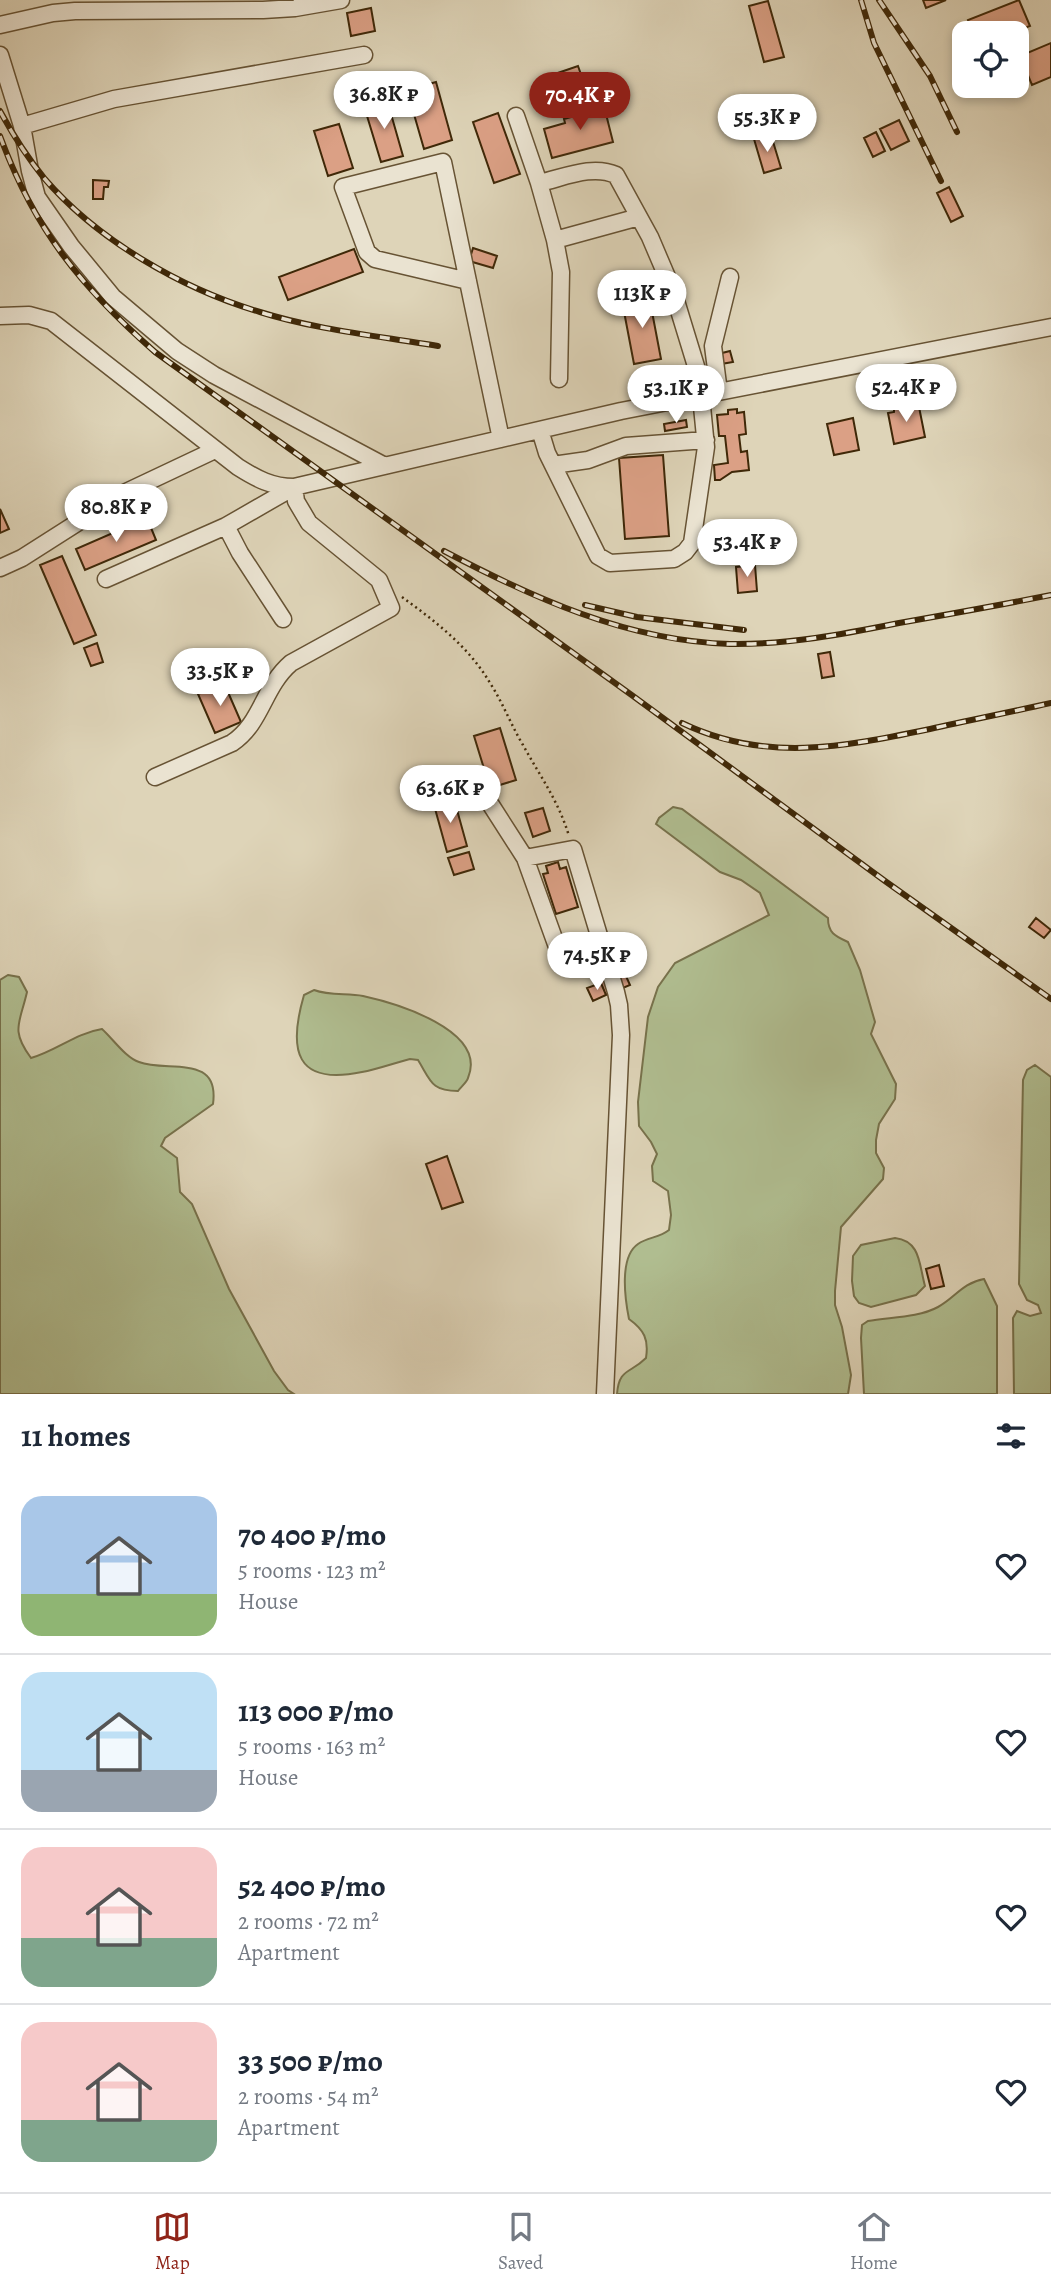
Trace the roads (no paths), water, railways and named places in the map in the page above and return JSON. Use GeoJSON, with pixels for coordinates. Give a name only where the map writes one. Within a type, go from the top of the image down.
{"type":"FeatureCollection","features":[{"type":"Feature","properties":{"kind":"street"},"geometry":{"type":"LineString","coordinates":[[0,25],[53,13],[262,10],[295,8],[341,0]]}},
{"type":"Feature","properties":{"kind":"street"},"geometry":{"type":"LineString","coordinates":[[0,55],[22,126],[37,197],[71,246],[113,297],[177,351],[214,375],[383,465]]}},
{"type":"Feature","properties":{"kind":"street"},"geometry":{"type":"LineString","coordinates":[[22,126],[114,99],[365,55]]}},
{"type":"Feature","properties":{"kind":"street"},"geometry":{"type":"LineString","coordinates":[[516,116],[539,183],[561,272],[559,379]]}},
{"type":"Feature","properties":{"kind":"street"},"geometry":{"type":"LineString","coordinates":[[468,281],[375,259],[367,252],[343,187],[443,162],[468,281],[501,439]]}},
{"type":"Feature","properties":{"kind":"street"},"geometry":{"type":"LineString","coordinates":[[539,183],[595,170],[616,175],[650,237],[678,305],[696,367],[706,440],[692,543],[685,552],[674,559],[610,563],[603,561],[598,556],[553,465],[540,430]]}},
{"type":"Feature","properties":{"kind":"street"},"geometry":{"type":"LineString","coordinates":[[555,240],[639,217]]}},
{"type":"Feature","properties":{"kind":"street"},"geometry":{"type":"LineString","coordinates":[[719,392],[713,346],[730,277]]}},
{"type":"Feature","properties":{"kind":"street"},"geometry":{"type":"LineString","coordinates":[[0,316],[30,315],[51,321],[215,450],[257,479],[279,487],[294,487],[719,392],[1051,327]]}},
{"type":"Feature","properties":{"kind":"street"},"geometry":{"type":"LineString","coordinates":[[553,465],[588,460],[626,446],[706,440]]}},
{"type":"Feature","properties":{"kind":"street"},"geometry":{"type":"LineString","coordinates":[[0,568],[22,558],[124,493],[215,450]]}},
{"type":"Feature","properties":{"kind":"street"},"geometry":{"type":"LineString","coordinates":[[106,579],[226,526],[294,487]]}},
{"type":"Feature","properties":{"kind":"street"},"geometry":{"type":"LineString","coordinates":[[155,777],[242,736],[250,727],[274,680],[291,663],[391,608],[379,580],[305,517],[296,501],[294,487]]}},
{"type":"Feature","properties":{"kind":"street"},"geometry":{"type":"LineString","coordinates":[[226,526],[282,619]]}},
{"type":"Feature","properties":{"kind":"street"},"geometry":{"type":"LineString","coordinates":[[491,805],[525,858],[556,944],[607,961]]}},
{"type":"Feature","properties":{"kind":"street"},"geometry":{"type":"LineString","coordinates":[[525,858],[573,849],[619,1005],[621,1035],[605,1394]]}},
{"type":"Feature","properties":{"kind":"railway"},"geometry":{"type":"LineString","coordinates":[[861,0],[874,43],[941,181]]}},
{"type":"Feature","properties":{"kind":"railway"},"geometry":{"type":"LineString","coordinates":[[879,0],[930,76],[957,132]]}},
{"type":"Feature","properties":{"kind":"railway"},"geometry":{"type":"LineString","coordinates":[[0,111],[32,162],[65,201],[115,242],[171,276],[230,302],[282,318],[438,346]]}},
{"type":"Feature","properties":{"kind":"railway"},"geometry":{"type":"LineString","coordinates":[[0,136],[28,200],[62,254],[104,304],[155,352],[1051,999]]}},
{"type":"Feature","properties":{"kind":"railway"},"geometry":{"type":"LineString","coordinates":[[444,551],[512,585],[618,626],[692,641],[730,644],[815,638],[1051,595]]}},
{"type":"Feature","properties":{"kind":"railway"},"geometry":{"type":"LineString","coordinates":[[585,605],[637,617],[744,630]]}},
{"type":"Feature","properties":{"kind":"railway"},"geometry":{"type":"LineString","coordinates":[[682,723],[744,743],[805,748],[866,741],[1051,703]]}}]}
